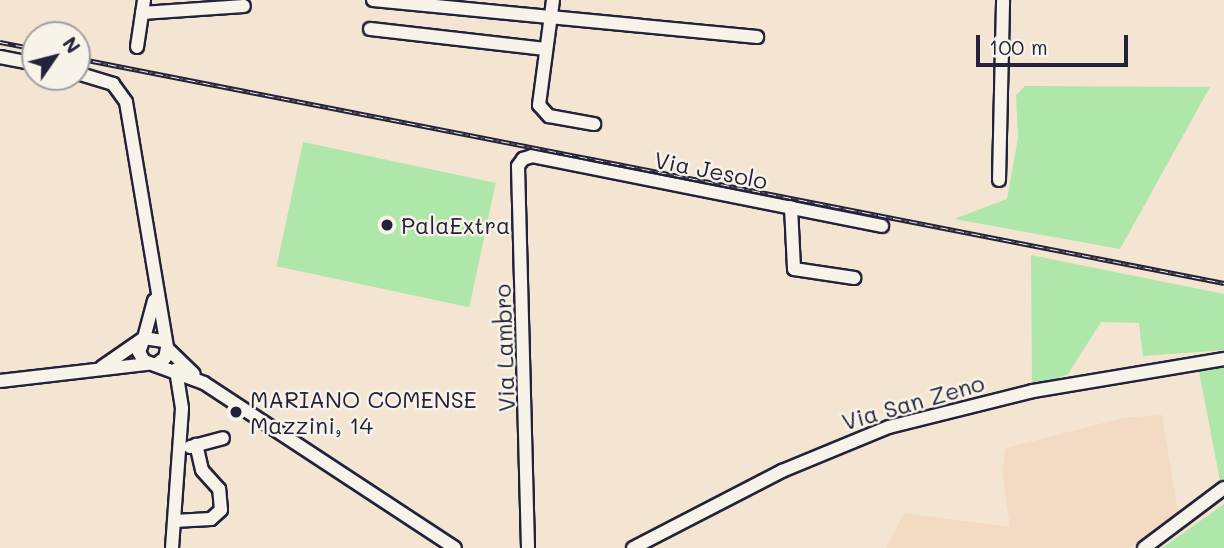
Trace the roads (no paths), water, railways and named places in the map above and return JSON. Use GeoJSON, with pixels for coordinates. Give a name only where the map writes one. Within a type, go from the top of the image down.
{"type":"FeatureCollection","features":[{"type":"Feature","properties":{"kind":"street"},"geometry":{"type":"LineString","coordinates":[[373,0],[757,37]]}},
{"type":"Feature","properties":{"kind":"street"},"geometry":{"type":"LineString","coordinates":[[553,0],[541,110],[594,124]]}},
{"type":"Feature","properties":{"kind":"street"},"geometry":{"type":"LineString","coordinates":[[999,180],[1003,0]]}},
{"type":"Feature","properties":{"kind":"street"},"geometry":{"type":"LineString","coordinates":[[137,47],[143,6],[244,6]]}},
{"type":"Feature","properties":{"kind":"street"},"geometry":{"type":"LineString","coordinates":[[370,29],[546,49]]}},
{"type":"Feature","properties":{"kind":"street"},"geometry":{"type":"LineString","coordinates":[[0,57],[21,61]]}},
{"type":"Feature","properties":{"kind":"street"},"geometry":{"type":"LineString","coordinates":[[91,77],[113,84],[125,99],[166,345],[198,382]]}},
{"type":"Feature","properties":{"kind":"street","name":"Via Jesolo"},"geometry":{"type":"LineString","coordinates":[[533,156],[882,226]]}},
{"type":"Feature","properties":{"kind":"street","name":"Via Lambro"},"geometry":{"type":"LineString","coordinates":[[528,548],[518,166],[533,156]]}},
{"type":"Feature","properties":{"kind":"street"},"geometry":{"type":"LineString","coordinates":[[791,207],[794,269],[854,278]]}},
{"type":"Feature","properties":{"kind":"street"},"geometry":{"type":"LineString","coordinates":[[152,364],[139,352],[155,289]]}},
{"type":"Feature","properties":{"kind":"street"},"geometry":{"type":"LineString","coordinates":[[93,372],[144,339],[166,345]]}},
{"type":"Feature","properties":{"kind":"street"},"geometry":{"type":"LineString","coordinates":[[152,364],[166,345]]}},
{"type":"Feature","properties":{"kind":"street","name":"Via San Zeno"},"geometry":{"type":"LineString","coordinates":[[633,548],[775,474],[889,427],[1033,391],[1224,359]]}},
{"type":"Feature","properties":{"kind":"street"},"geometry":{"type":"LineString","coordinates":[[0,381],[152,364],[176,369],[455,548]]}},
{"type":"Feature","properties":{"kind":"street"},"geometry":{"type":"LineString","coordinates":[[172,548],[182,408],[176,369]]}},
{"type":"Feature","properties":{"kind":"street"},"geometry":{"type":"LineString","coordinates":[[182,408],[198,382]]}},
{"type":"Feature","properties":{"kind":"street"},"geometry":{"type":"LineString","coordinates":[[179,450],[223,438]]}},
{"type":"Feature","properties":{"kind":"street"},"geometry":{"type":"LineString","coordinates":[[174,521],[208,519],[221,510],[218,486],[202,470],[196,445]]}},
{"type":"Feature","properties":{"kind":"street"},"geometry":{"type":"LineString","coordinates":[[1144,548],[1224,488]]}},
{"type":"Feature","properties":{"kind":"railway"},"geometry":{"type":"LineString","coordinates":[[0,42],[21,46]]}},
{"type":"Feature","properties":{"kind":"railway"},"geometry":{"type":"LineString","coordinates":[[91,61],[1224,283]]}},
{"type":"Feature","properties":{"kind":"place","name":"PalaExtra"},"geometry":{"type":"Point","coordinates":[387,225]}},
{"type":"Feature","properties":{"kind":"place","name":"MARIANO COMENSE Mazzini, 14"},"geometry":{"type":"Point","coordinates":[236,412]}}]}
